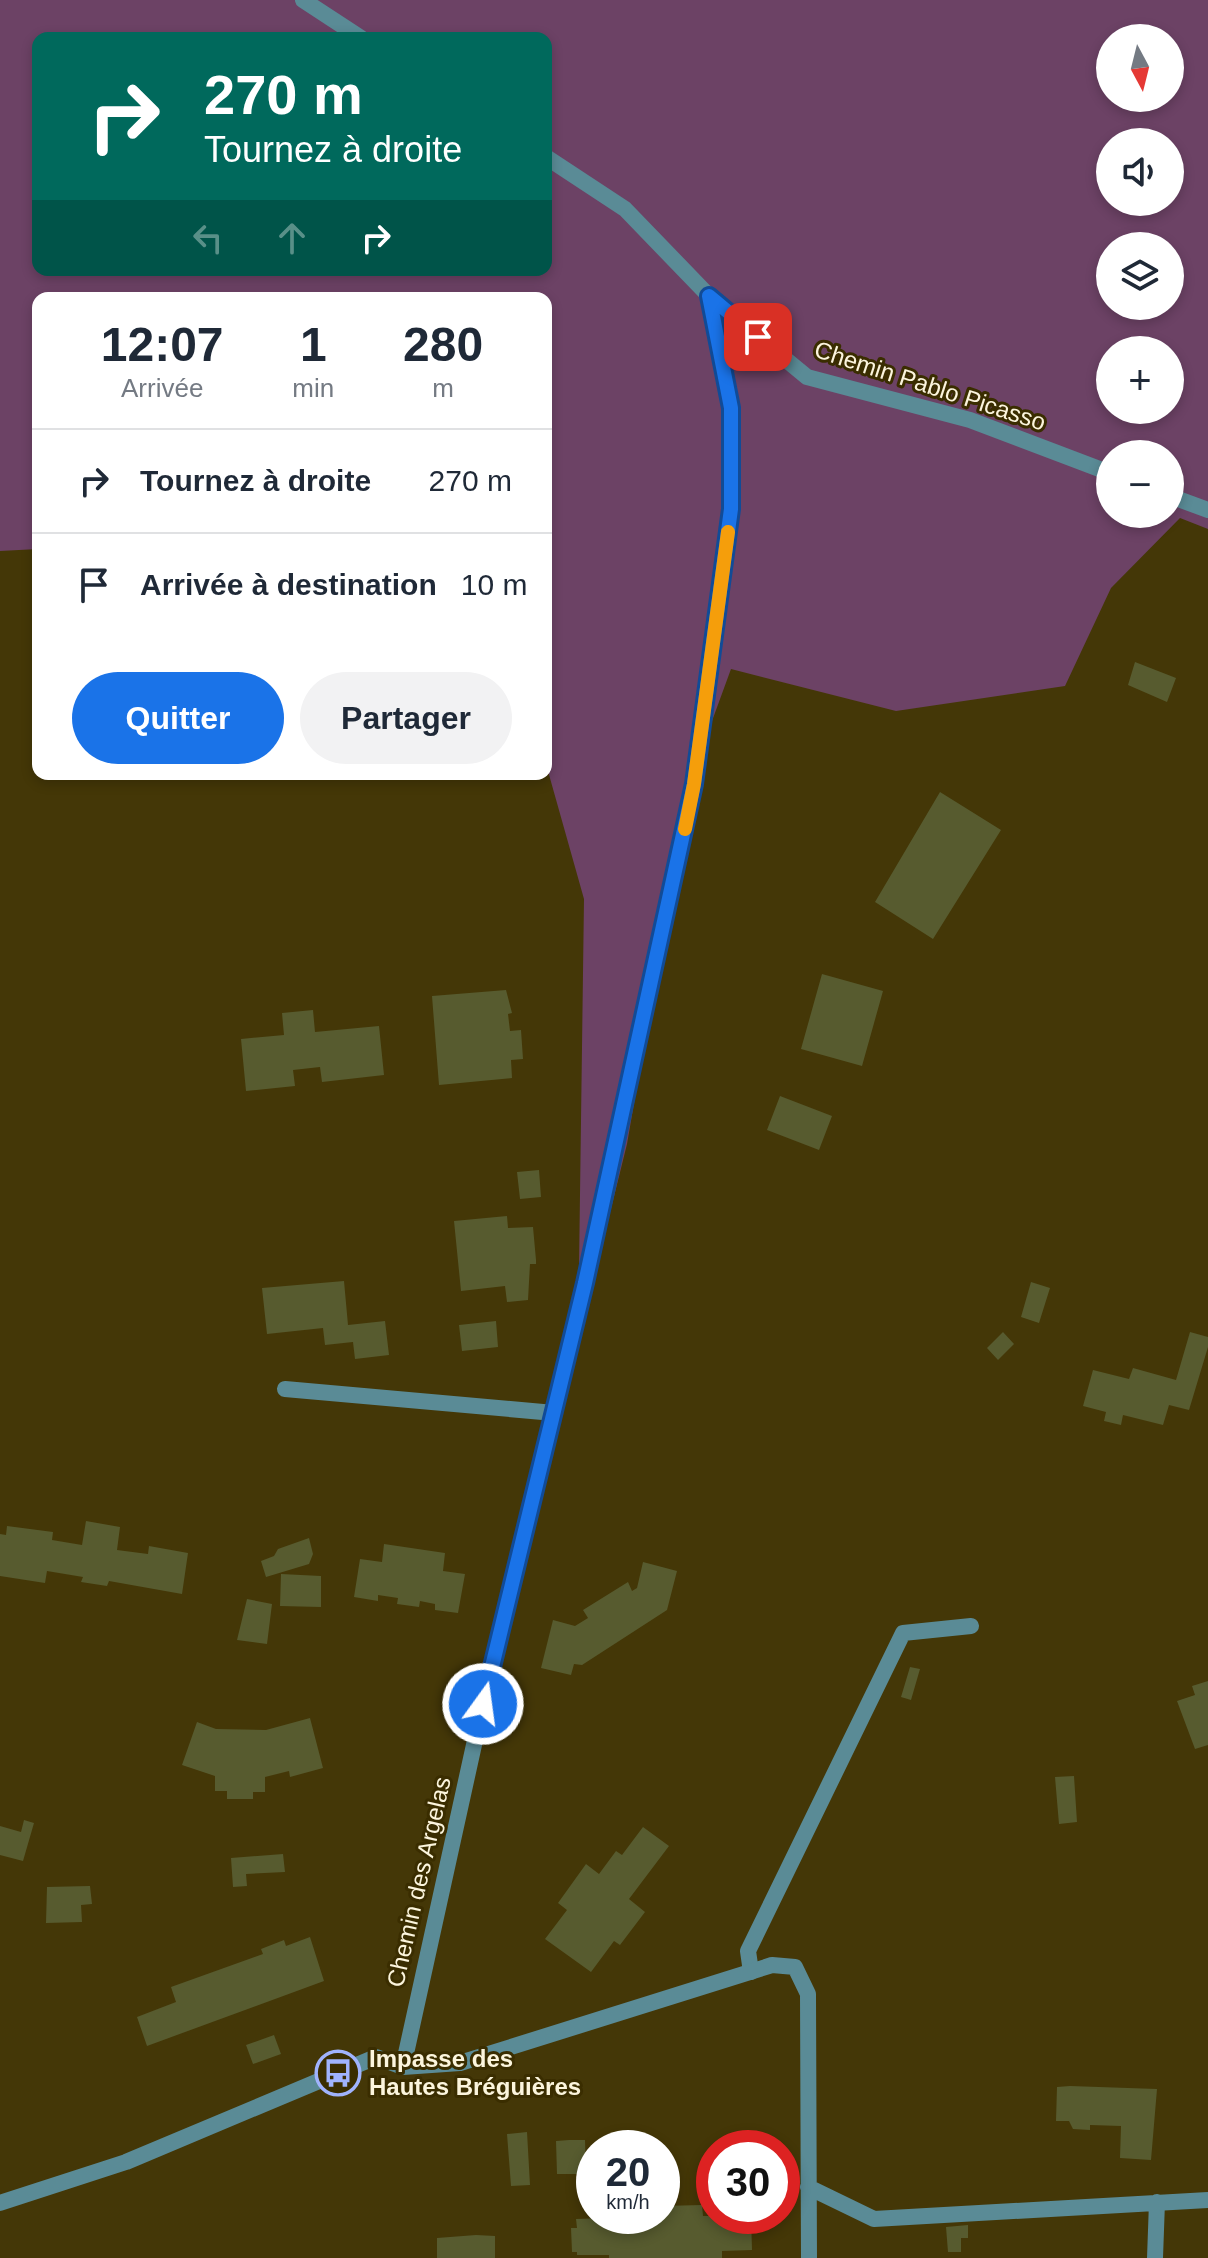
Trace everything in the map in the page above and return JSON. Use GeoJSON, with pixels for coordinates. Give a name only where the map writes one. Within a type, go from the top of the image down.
{"type":"FeatureCollection","features":[{"type":"Feature","properties":{"kind":"street"},"geometry":{"type":"LineString","coordinates":[[303,0],[352,32]]}},
{"type":"Feature","properties":{"kind":"street","name":"Chemin Pablo Picasso"},"geometry":{"type":"LineString","coordinates":[[552,161],[625,209],[709,296],[807,377],[970,420],[1096,468]]}},
{"type":"Feature","properties":{"kind":"street","name":"Chemin des Argelas"},"geometry":{"type":"LineString","coordinates":[[403,2067],[483,1704],[554,1413],[697,769],[731,509],[731,408],[709,296]]}},
{"type":"Feature","properties":{"kind":"street"},"geometry":{"type":"LineString","coordinates":[[1184,501],[1208,510]]}},
{"type":"Feature","properties":{"kind":"street"},"geometry":{"type":"LineString","coordinates":[[285,1389],[554,1413]]}},
{"type":"Feature","properties":{"kind":"street"},"geometry":{"type":"LineString","coordinates":[[751,1972],[748,1951],[903,1633],[971,1626]]}},
{"type":"Feature","properties":{"kind":"street"},"geometry":{"type":"LineString","coordinates":[[0,2203],[126,2162],[376,2057],[403,2067],[460,2063],[772,1965],[795,1967],[808,1994],[809,2258]]}},
{"type":"Feature","properties":{"kind":"street"},"geometry":{"type":"LineString","coordinates":[[808,2187],[874,2219],[1208,2200]]}},
{"type":"Feature","properties":{"kind":"street"},"geometry":{"type":"LineString","coordinates":[[1155,2258],[1157,2202]]}},
{"type":"Feature","properties":{"kind":"shaded area"},"geometry":{"type":"Polygon","coordinates":[[[0,0],[1208,0],[1208,529],[1184,520],[1184,440],[1096,440],[1096,528],[1170,528],[1111,588],[1065,686],[896,711],[731,669],[689,784],[627,1144],[578,1342],[584,899],[551,780],[552,292],[32,292],[32,549],[0,551],[0,0]]]}},
{"type":"Feature","properties":{"kind":"building"},"geometry":{"type":"Polygon","coordinates":[[[1135,662],[1176,678],[1167,702],[1128,685],[1135,662]]]}},
{"type":"Feature","properties":{"kind":"building"},"geometry":{"type":"Polygon","coordinates":[[[940,792],[1001,830],[933,939],[875,902],[940,792]]]}},
{"type":"Feature","properties":{"kind":"building"},"geometry":{"type":"Polygon","coordinates":[[[822,974],[883,991],[862,1066],[801,1049],[822,974]]]}},
{"type":"Feature","properties":{"kind":"building"},"geometry":{"type":"Polygon","coordinates":[[[506,990],[512,1013],[508,1014],[510,1031],[521,1030],[523,1059],[511,1060],[512,1078],[439,1085],[432,996],[506,990]]]}},
{"type":"Feature","properties":{"kind":"building"},"geometry":{"type":"Polygon","coordinates":[[[313,1010],[315,1032],[379,1026],[384,1075],[322,1082],[320,1067],[293,1070],[295,1086],[246,1091],[241,1039],[284,1035],[282,1013],[313,1010]]]}},
{"type":"Feature","properties":{"kind":"building"},"geometry":{"type":"Polygon","coordinates":[[[780,1096],[832,1116],[819,1150],[767,1130],[780,1096]]]}},
{"type":"Feature","properties":{"kind":"building"},"geometry":{"type":"Polygon","coordinates":[[[539,1170],[541,1197],[520,1199],[517,1172],[539,1170]]]}},
{"type":"Feature","properties":{"kind":"building"},"geometry":{"type":"Polygon","coordinates":[[[507,1216],[508,1228],[533,1227],[536,1264],[530,1264],[528,1300],[507,1302],[505,1286],[461,1291],[454,1221],[507,1216]]]}},
{"type":"Feature","properties":{"kind":"building"},"geometry":{"type":"Polygon","coordinates":[[[344,1281],[348,1325],[385,1321],[389,1355],[355,1359],[353,1342],[325,1345],[323,1328],[267,1334],[262,1288],[344,1281]]]}},
{"type":"Feature","properties":{"kind":"building"},"geometry":{"type":"Polygon","coordinates":[[[1031,1282],[1050,1288],[1039,1323],[1021,1317],[1031,1282]]]}},
{"type":"Feature","properties":{"kind":"building"},"geometry":{"type":"Polygon","coordinates":[[[496,1321],[498,1347],[462,1351],[459,1325],[496,1321]]]}},
{"type":"Feature","properties":{"kind":"building"},"geometry":{"type":"Polygon","coordinates":[[[1003,1332],[1014,1344],[998,1360],[987,1348],[1003,1332]]]}},
{"type":"Feature","properties":{"kind":"building"},"geometry":{"type":"Polygon","coordinates":[[[1190,1332],[1208,1337],[1208,1347],[1189,1410],[1169,1405],[1163,1425],[1123,1415],[1121,1425],[1104,1421],[1106,1412],[1083,1406],[1093,1370],[1129,1379],[1133,1368],[1176,1380],[1190,1332]]]}},
{"type":"Feature","properties":{"kind":"building"},"geometry":{"type":"Polygon","coordinates":[[[86,1521],[120,1527],[117,1550],[148,1554],[149,1546],[188,1553],[182,1594],[109,1581],[107,1586],[81,1582],[83,1577],[47,1571],[45,1583],[0,1576],[0,1534],[6,1535],[7,1526],[53,1532],[52,1540],[82,1545],[86,1521]]]}},
{"type":"Feature","properties":{"kind":"building"},"geometry":{"type":"Polygon","coordinates":[[[309,1538],[313,1554],[309,1564],[266,1577],[261,1561],[274,1556],[278,1549],[309,1538]]]}},
{"type":"Feature","properties":{"kind":"building"},"geometry":{"type":"Polygon","coordinates":[[[384,1544],[445,1553],[443,1571],[465,1574],[458,1613],[435,1610],[435,1604],[420,1601],[419,1607],[397,1604],[398,1598],[378,1595],[378,1601],[354,1597],[360,1559],[382,1562],[384,1544]]]}},
{"type":"Feature","properties":{"kind":"building"},"geometry":{"type":"Polygon","coordinates":[[[643,1562],[677,1571],[667,1610],[582,1665],[574,1664],[571,1675],[541,1668],[553,1620],[575,1626],[588,1618],[583,1610],[628,1582],[632,1591],[637,1588],[643,1562]]]}},
{"type":"Feature","properties":{"kind":"building"},"geometry":{"type":"Polygon","coordinates":[[[281,1574],[321,1576],[321,1607],[280,1606],[281,1574]]]}},
{"type":"Feature","properties":{"kind":"building"},"geometry":{"type":"Polygon","coordinates":[[[247,1599],[272,1604],[267,1644],[237,1640],[247,1599]]]}},
{"type":"Feature","properties":{"kind":"building"},"geometry":{"type":"Polygon","coordinates":[[[910,1667],[920,1669],[911,1700],[901,1697],[910,1667]]]}},
{"type":"Feature","properties":{"kind":"building"},"geometry":{"type":"Polygon","coordinates":[[[1208,1681],[1208,1745],[1195,1749],[1177,1701],[1195,1695],[1192,1686],[1208,1681]]]}},
{"type":"Feature","properties":{"kind":"building"},"geometry":{"type":"Polygon","coordinates":[[[310,1718],[323,1768],[290,1777],[289,1771],[265,1777],[265,1792],[253,1792],[253,1799],[227,1799],[227,1791],[215,1791],[215,1776],[182,1765],[197,1722],[216,1729],[266,1730],[310,1718]]]}},
{"type":"Feature","properties":{"kind":"building"},"geometry":{"type":"Polygon","coordinates":[[[1074,1776],[1077,1822],[1059,1824],[1055,1777],[1074,1776]]]}},
{"type":"Feature","properties":{"kind":"building"},"geometry":{"type":"Polygon","coordinates":[[[24,1820],[34,1823],[23,1861],[0,1855],[0,1826],[21,1832],[24,1820]]]}},
{"type":"Feature","properties":{"kind":"building"},"geometry":{"type":"Polygon","coordinates":[[[643,1827],[669,1846],[629,1899],[645,1912],[620,1945],[614,1941],[591,1972],[545,1939],[567,1910],[558,1903],[586,1864],[599,1874],[616,1851],[622,1855],[643,1827]]]}},
{"type":"Feature","properties":{"kind":"building"},"geometry":{"type":"Polygon","coordinates":[[[283,1854],[285,1872],[246,1874],[247,1886],[233,1887],[231,1858],[283,1854]]]}},
{"type":"Feature","properties":{"kind":"building"},"geometry":{"type":"Polygon","coordinates":[[[90,1886],[92,1904],[81,1905],[82,1922],[46,1923],[47,1887],[90,1886]]]}},
{"type":"Feature","properties":{"kind":"building"},"geometry":{"type":"Polygon","coordinates":[[[310,1937],[324,1981],[147,2046],[137,2017],[176,2002],[171,1987],[263,1954],[261,1949],[284,1940],[286,1946],[310,1937]]]}},
{"type":"Feature","properties":{"kind":"building"},"geometry":{"type":"Polygon","coordinates":[[[274,2035],[281,2054],[253,2064],[246,2045],[274,2035]]]}},
{"type":"Feature","properties":{"kind":"building"},"geometry":{"type":"Polygon","coordinates":[[[1057,2087],[1157,2089],[1151,2160],[1120,2158],[1121,2126],[1090,2125],[1090,2130],[1073,2129],[1069,2121],[1056,2121],[1057,2087]]]}},
{"type":"Feature","properties":{"kind":"building"},"geometry":{"type":"Polygon","coordinates":[[[527,2132],[530,2185],[511,2186],[507,2134],[527,2132]]]}},
{"type":"Feature","properties":{"kind":"building"},"geometry":{"type":"Polygon","coordinates":[[[576,2140],[576,2174],[557,2174],[556,2141],[576,2140]]]}},
{"type":"Feature","properties":{"kind":"building"},"geometry":{"type":"Polygon","coordinates":[[[696,2205],[696,2234],[752,2234],[752,2250],[722,2251],[722,2258],[609,2258],[609,2255],[577,2255],[577,2252],[572,2252],[571,2228],[576,2228],[576,2234],[680,2234],[680,2206],[696,2205]]]}},
{"type":"Feature","properties":{"kind":"building"},"geometry":{"type":"Polygon","coordinates":[[[968,2225],[968,2238],[961,2238],[961,2252],[948,2252],[946,2227],[968,2225]]]}},
{"type":"Feature","properties":{"kind":"building"},"geometry":{"type":"Polygon","coordinates":[[[495,2236],[495,2258],[437,2258],[437,2238],[495,2236]]]}},
{"type":"Feature","properties":{"kind":"slow traffic"},"geometry":{"type":"LineString","coordinates":[[685,829],[694,784],[728,532]]}},
{"type":"Feature","properties":{"kind":"place","name":"Impasse des Hautes Bréguières"},"geometry":{"type":"Point","coordinates":[338,2073]}},
{"type":"Feature","properties":{"kind":"route"},"geometry":{"type":"LineString","coordinates":[[483,1704],[585,1283],[694,784],[731,509],[731,408],[709,296],[758,337]]}}]}
